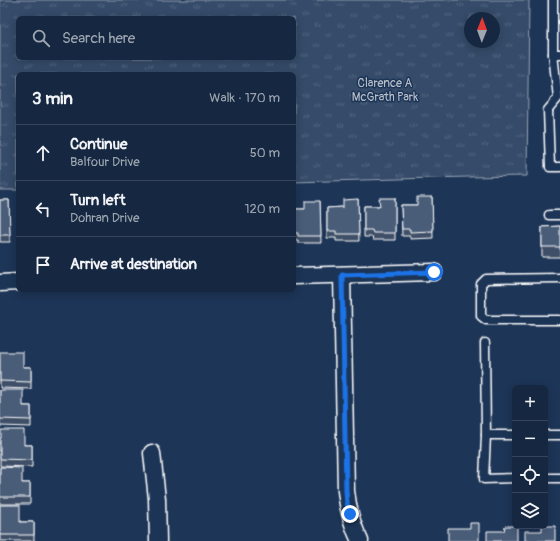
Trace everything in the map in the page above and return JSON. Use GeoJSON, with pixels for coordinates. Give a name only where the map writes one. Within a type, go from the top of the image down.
{"type":"FeatureCollection","features":[{"type":"Feature","properties":{"kind":"street"},"geometry":{"type":"LineString","coordinates":[[296,276],[434,272]]}},
{"type":"Feature","properties":{"kind":"street"},"geometry":{"type":"LineString","coordinates":[[342,275],[346,491],[350,514],[360,541]]}},
{"type":"Feature","properties":{"kind":"street"},"geometry":{"type":"LineString","coordinates":[[0,283],[16,282]]}},
{"type":"Feature","properties":{"kind":"street"},"geometry":{"type":"LineString","coordinates":[[152,453],[157,499],[158,541]]}},
{"type":"Feature","properties":{"kind":"lane"},"geometry":{"type":"LineString","coordinates":[[553,0],[559,98],[548,110],[550,167],[560,167]]}},
{"type":"Feature","properties":{"kind":"lane"},"geometry":{"type":"LineString","coordinates":[[549,215],[560,215]]}},
{"type":"Feature","properties":{"kind":"lane"},"geometry":{"type":"LineString","coordinates":[[560,278],[486,279],[481,284],[481,316],[486,320],[560,320]]}},
{"type":"Feature","properties":{"kind":"lane"},"geometry":{"type":"LineString","coordinates":[[485,343],[486,435],[484,479],[512,478]]}},
{"type":"Feature","properties":{"kind":"lane"},"geometry":{"type":"LineString","coordinates":[[486,435],[512,435]]}},
{"type":"Feature","properties":{"kind":"lane"},"geometry":{"type":"LineString","coordinates":[[548,435],[560,436]]}},
{"type":"Feature","properties":{"kind":"lane"},"geometry":{"type":"LineString","coordinates":[[548,478],[560,478]]}},
{"type":"Feature","properties":{"kind":"green space","name":"Clarence A McGrath Park"},"geometry":{"type":"Polygon","coordinates":[[[0,0],[529,0],[527,176],[296,182],[296,72],[16,72],[16,190],[0,190],[0,0]]]}},
{"type":"Feature","properties":{"kind":"building"},"geometry":{"type":"Polygon","coordinates":[[[417,197],[432,197],[433,231],[410,232],[410,229],[402,229],[401,205],[417,205],[417,197]]]}},
{"type":"Feature","properties":{"kind":"building"},"geometry":{"type":"Polygon","coordinates":[[[379,198],[395,198],[395,233],[373,233],[372,230],[364,230],[364,206],[380,206],[379,198]]]}},
{"type":"Feature","properties":{"kind":"building"},"geometry":{"type":"Polygon","coordinates":[[[358,199],[359,234],[336,234],[336,231],[327,231],[327,208],[343,207],[343,200],[358,199]]]}},
{"type":"Feature","properties":{"kind":"building"},"geometry":{"type":"Polygon","coordinates":[[[0,200],[9,200],[10,235],[0,235],[0,200]]]}},
{"type":"Feature","properties":{"kind":"building"},"geometry":{"type":"Polygon","coordinates":[[[305,201],[320,201],[321,236],[298,236],[298,233],[296,233],[296,209],[305,209],[305,201]]]}},
{"type":"Feature","properties":{"kind":"building"},"geometry":{"type":"Polygon","coordinates":[[[560,226],[560,247],[542,247],[542,227],[560,226]]]}},
{"type":"Feature","properties":{"kind":"building"},"geometry":{"type":"Polygon","coordinates":[[[0,352],[23,352],[23,367],[31,367],[31,382],[0,381],[0,352]]]}},
{"type":"Feature","properties":{"kind":"building"},"geometry":{"type":"Polygon","coordinates":[[[0,390],[23,390],[23,406],[31,406],[31,420],[0,419],[0,390]]]}},
{"type":"Feature","properties":{"kind":"building"},"geometry":{"type":"Polygon","coordinates":[[[1,430],[24,430],[24,445],[32,445],[32,460],[0,459],[1,430]]]}},
{"type":"Feature","properties":{"kind":"building"},"geometry":{"type":"Polygon","coordinates":[[[0,467],[22,468],[22,483],[30,483],[30,497],[0,497],[0,467]]]}},
{"type":"Feature","properties":{"kind":"building"},"geometry":{"type":"Polygon","coordinates":[[[0,505],[20,505],[20,522],[34,522],[34,535],[0,535],[0,505]]]}},
{"type":"Feature","properties":{"kind":"building"},"geometry":{"type":"Polygon","coordinates":[[[470,523],[479,523],[479,541],[448,541],[448,528],[470,528],[470,523]]]}},
{"type":"Feature","properties":{"kind":"building"},"geometry":{"type":"Polygon","coordinates":[[[505,526],[512,526],[512,529],[517,529],[517,541],[487,541],[487,531],[504,531],[505,526]]]}},
{"type":"Feature","properties":{"kind":"building"},"geometry":{"type":"Polygon","coordinates":[[[548,526],[555,526],[555,541],[525,541],[525,531],[542,531],[542,529],[548,529],[548,526]]]}},
{"type":"Feature","properties":{"kind":"route"},"geometry":{"type":"LineString","coordinates":[[350,514],[346,491],[342,275],[434,272]]}}]}
